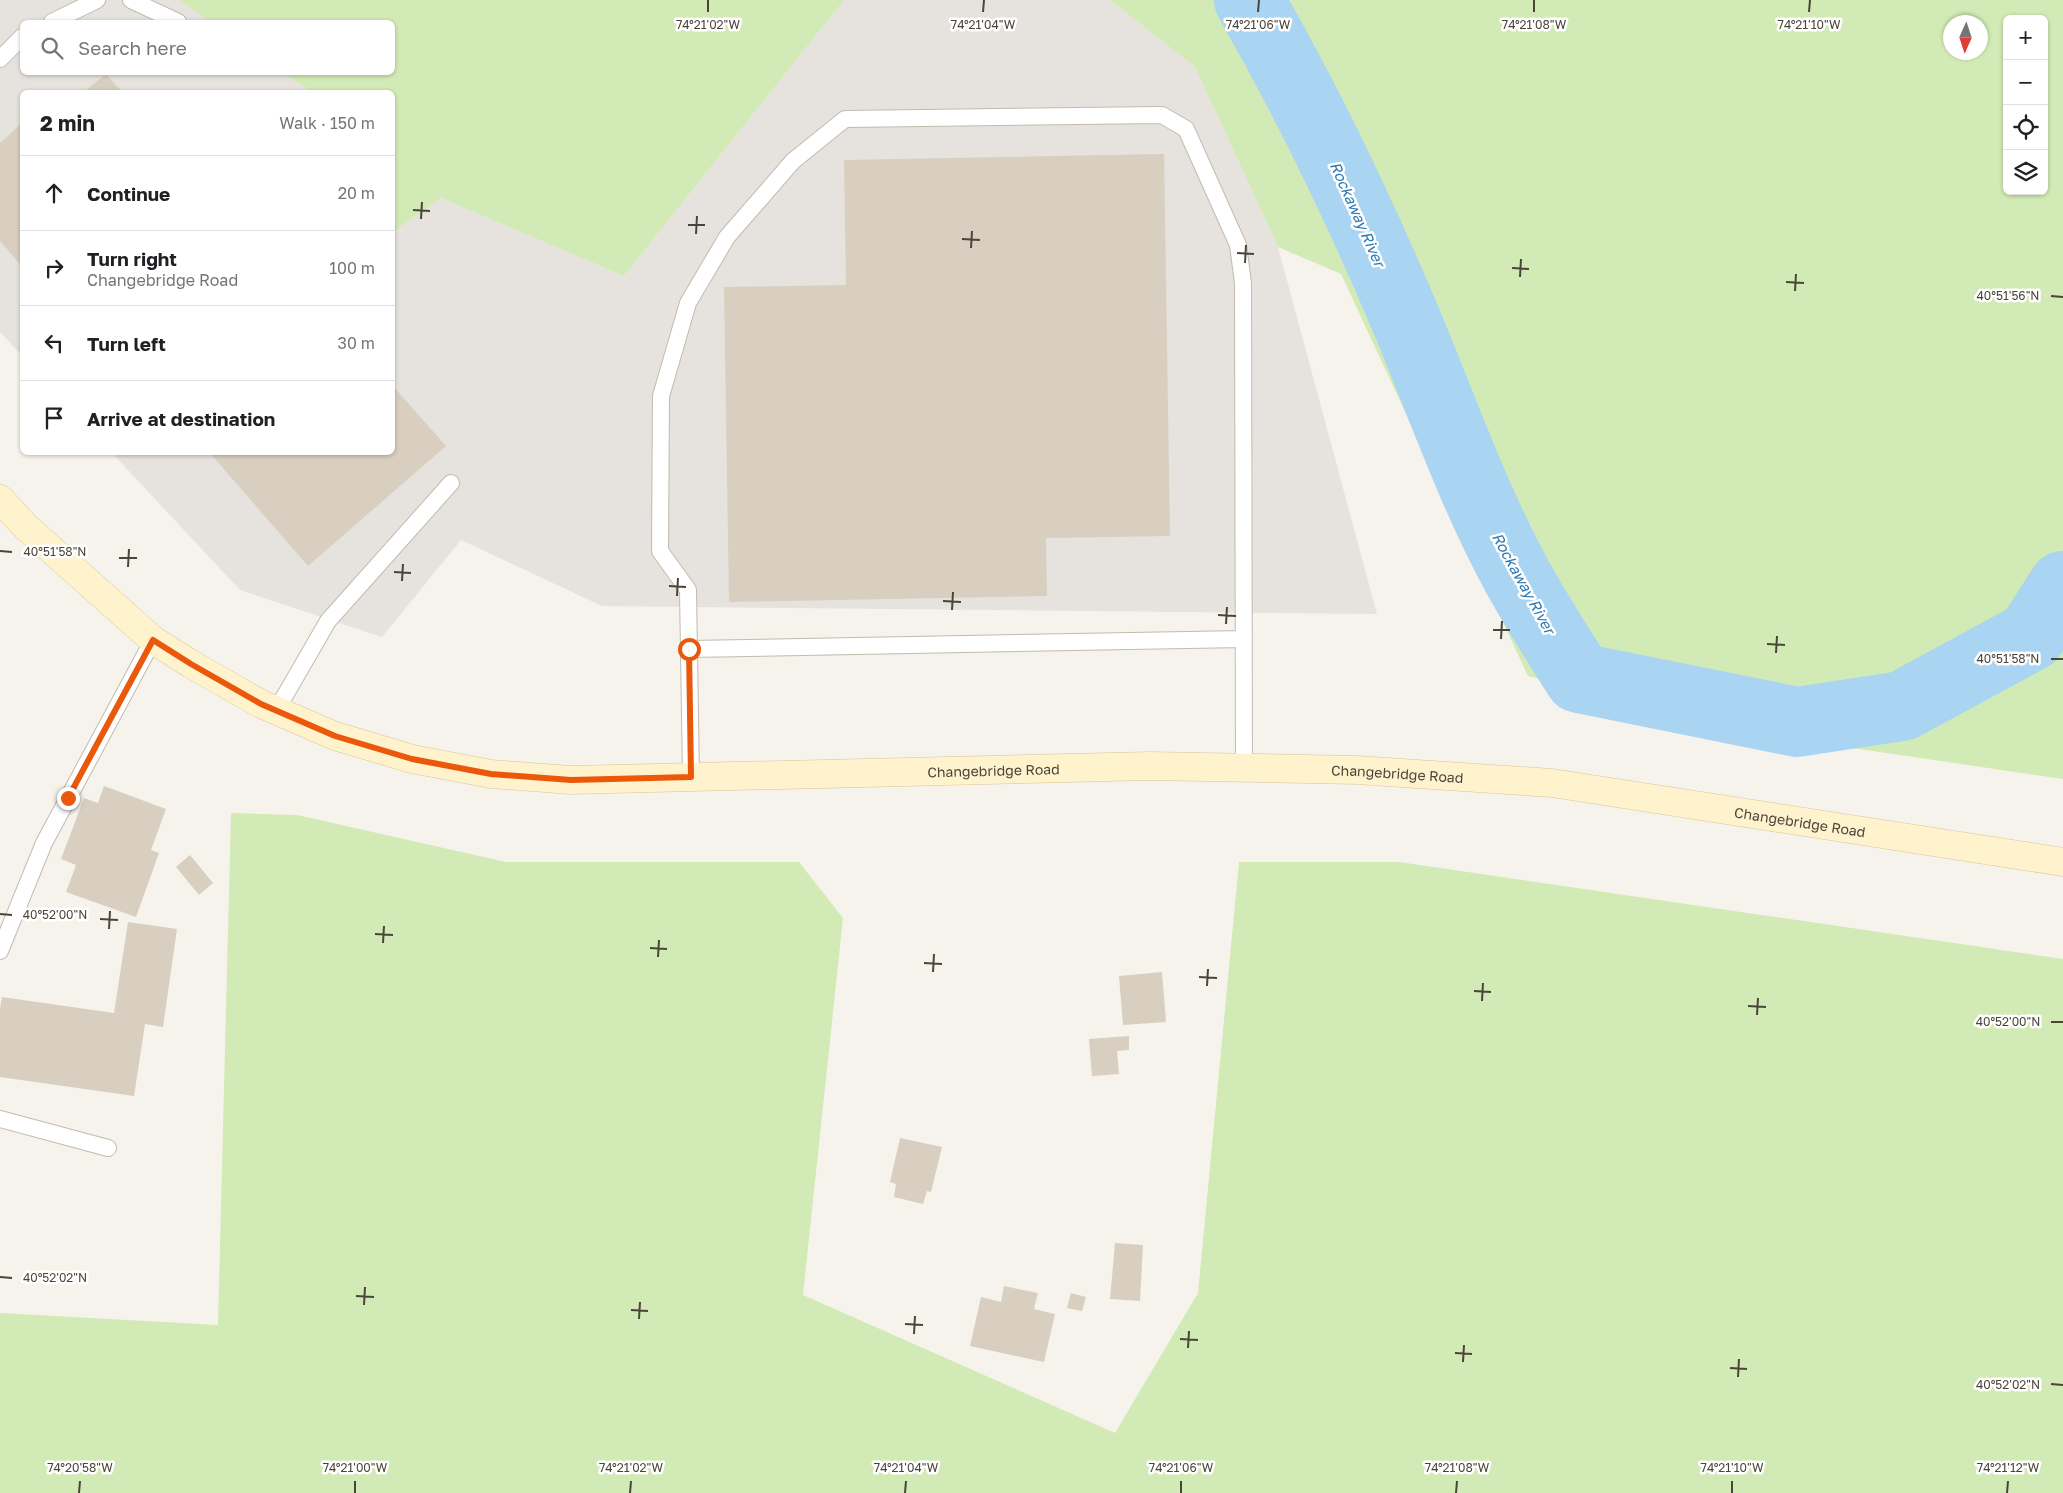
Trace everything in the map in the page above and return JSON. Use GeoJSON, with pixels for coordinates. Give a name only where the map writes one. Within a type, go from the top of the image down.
{"type":"FeatureCollection","features":[{"type":"Feature","properties":{"kind":"main road","name":"Changebridge Road"},"geometry":{"type":"LineString","coordinates":[[0,499],[26,527],[153,640],[198,669],[276,711],[335,736],[412,759],[491,774],[571,780],[1150,766],[1357,770],[1552,784],[2063,862]]}},
{"type":"Feature","properties":{"kind":"lane"},"geometry":{"type":"LineString","coordinates":[[56,20],[97,0]]}},
{"type":"Feature","properties":{"kind":"lane"},"geometry":{"type":"LineString","coordinates":[[131,0],[174,20]]}},
{"type":"Feature","properties":{"kind":"lane"},"geometry":{"type":"LineString","coordinates":[[0,60],[20,39]]}},
{"type":"Feature","properties":{"kind":"lane"},"geometry":{"type":"LineString","coordinates":[[691,777],[688,590],[660,551],[661,396],[688,303],[727,237],[793,161],[845,119],[1162,115],[1186,129],[1238,244],[1243,283],[1244,767]]}},
{"type":"Feature","properties":{"kind":"lane"},"geometry":{"type":"LineString","coordinates":[[276,711],[328,621],[451,483]]}},
{"type":"Feature","properties":{"kind":"lane"},"geometry":{"type":"LineString","coordinates":[[689,649],[1244,639]]}},
{"type":"Feature","properties":{"kind":"lane"},"geometry":{"type":"LineString","coordinates":[[0,951],[44,843],[153,640]]}},
{"type":"Feature","properties":{"kind":"lane"},"geometry":{"type":"LineString","coordinates":[[0,1119],[108,1148]]}},
{"type":"Feature","properties":{"kind":"shaded area"},"geometry":{"type":"Polygon","coordinates":[[[0,0],[179,0],[208,20],[20,20],[20,75],[286,75],[309,90],[20,90],[20,354],[0,332],[0,0]]]}},
{"type":"Feature","properties":{"kind":"shaded area"},"geometry":{"type":"Polygon","coordinates":[[[844,0],[1110,0],[1195,67],[1278,247],[1377,614],[602,606],[461,540],[382,637],[240,590],[114,455],[395,455],[395,231],[441,198],[624,276],[844,0]]]}},
{"type":"Feature","properties":{"kind":"green space"},"geometry":{"type":"Polygon","coordinates":[[[179,0],[844,0],[624,276],[441,198],[395,231],[395,90],[309,90],[286,75],[395,75],[395,20],[208,20],[179,0]]]}},
{"type":"Feature","properties":{"kind":"green space"},"geometry":{"type":"Polygon","coordinates":[[[1110,0],[2063,0],[2063,779],[1560,705],[1592,691],[1528,676],[1341,274],[1278,247],[1195,67],[1110,0]]]}},
{"type":"Feature","properties":{"kind":"green space"},"geometry":{"type":"Polygon","coordinates":[[[231,813],[297,815],[506,862],[799,862],[843,918],[803,1295],[1115,1433],[1198,1293],[1239,862],[1399,862],[2063,959],[2063,1493],[0,1493],[0,1313],[218,1325],[231,813]]]}},
{"type":"Feature","properties":{"kind":"building"},"geometry":{"type":"Polygon","coordinates":[[[107,75],[120,90],[86,90],[107,75]]]}},
{"type":"Feature","properties":{"kind":"building"},"geometry":{"type":"Polygon","coordinates":[[[20,125],[20,264],[0,241],[0,143],[20,125]]]}},
{"type":"Feature","properties":{"kind":"building"},"geometry":{"type":"Polygon","coordinates":[[[1164,154],[1170,536],[1046,538],[1047,596],[729,602],[724,287],[846,285],[844,160],[1164,154]]]}},
{"type":"Feature","properties":{"kind":"building"},"geometry":{"type":"Polygon","coordinates":[[[395,388],[446,446],[308,566],[212,455],[395,455],[395,388]]]}},
{"type":"Feature","properties":{"kind":"building"},"geometry":{"type":"Polygon","coordinates":[[[104,786],[166,809],[151,850],[159,853],[136,917],[66,892],[76,865],[61,859],[84,798],[98,803],[104,786]]]}},
{"type":"Feature","properties":{"kind":"building"},"geometry":{"type":"Polygon","coordinates":[[[190,855],[213,883],[199,895],[176,867],[190,855]]]}},
{"type":"Feature","properties":{"kind":"building"},"geometry":{"type":"Polygon","coordinates":[[[128,922],[177,929],[163,1027],[145,1024],[134,1096],[0,1077],[0,1009],[2,997],[114,1013],[128,922]]]}},
{"type":"Feature","properties":{"kind":"building"},"geometry":{"type":"Polygon","coordinates":[[[1162,972],[1166,1022],[1123,1025],[1119,976],[1162,972]]]}},
{"type":"Feature","properties":{"kind":"building"},"geometry":{"type":"Polygon","coordinates":[[[1129,1036],[1129,1050],[1117,1051],[1119,1074],[1092,1076],[1089,1039],[1129,1036]]]}},
{"type":"Feature","properties":{"kind":"building"},"geometry":{"type":"Polygon","coordinates":[[[900,1138],[942,1147],[931,1192],[927,1191],[923,1204],[894,1197],[896,1184],[890,1182],[900,1138]]]}},
{"type":"Feature","properties":{"kind":"building"},"geometry":{"type":"Polygon","coordinates":[[[1115,1243],[1143,1245],[1140,1301],[1110,1299],[1115,1243]]]}},
{"type":"Feature","properties":{"kind":"building"},"geometry":{"type":"Polygon","coordinates":[[[1004,1286],[1038,1293],[1034,1309],[1055,1314],[1044,1362],[970,1346],[981,1297],[1001,1302],[1004,1286]]]}},
{"type":"Feature","properties":{"kind":"building"},"geometry":{"type":"Polygon","coordinates":[[[1071,1293],[1086,1297],[1082,1311],[1067,1308],[1071,1293]]]}},
{"type":"Feature","properties":{"kind":"waterway","name":"Rockaway River"},"geometry":{"type":"LineString","coordinates":[[1249,0],[1292,78],[1352,198],[1406,320],[1472,483],[1502,547],[1518,578],[1579,678],[1797,722],[1902,706],[2031,636],[2063,586]]}},
{"type":"Feature","properties":{"kind":"route"},"geometry":{"type":"LineString","coordinates":[[68,798],[153,640],[261,704],[335,736],[412,759],[491,774],[571,780],[691,777],[689,649]]}}]}
